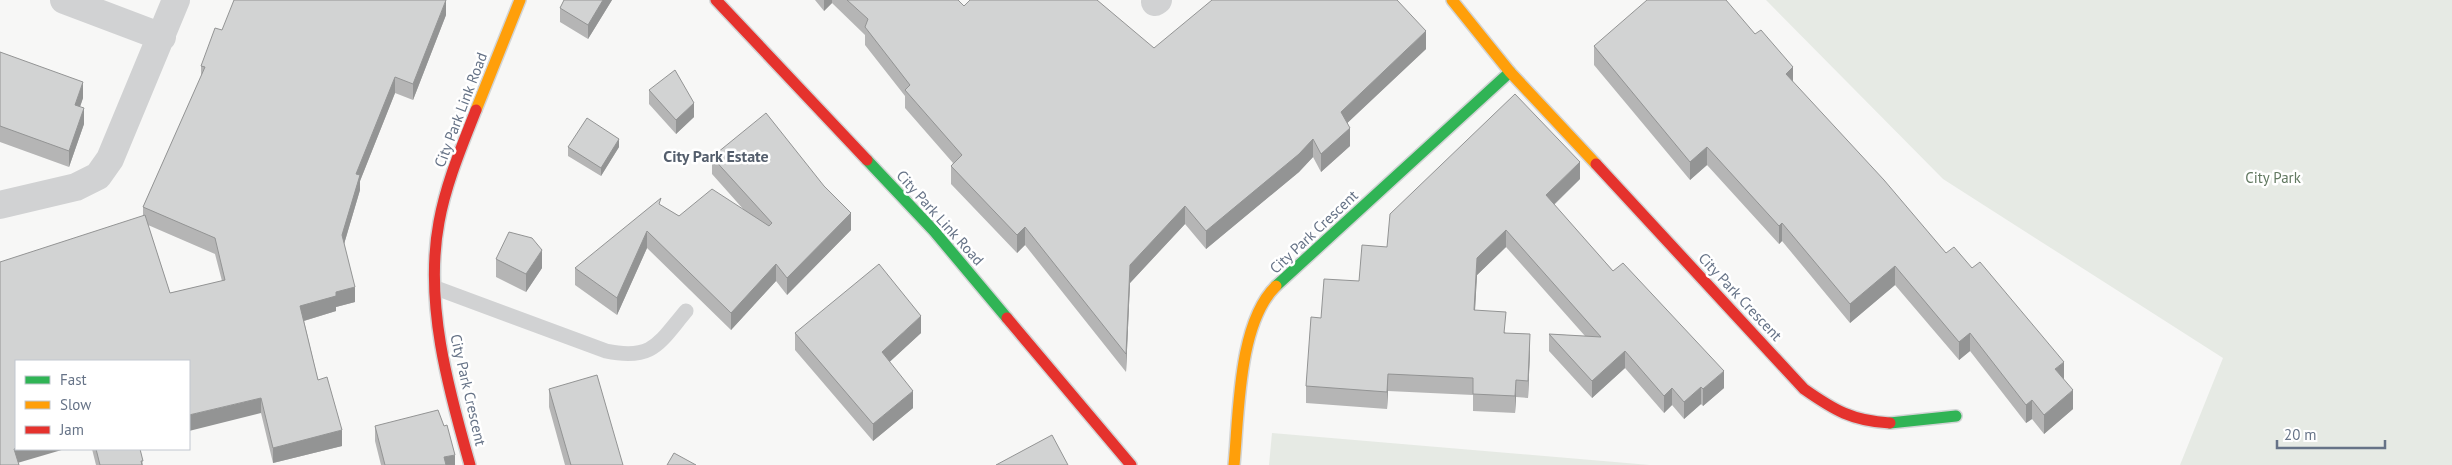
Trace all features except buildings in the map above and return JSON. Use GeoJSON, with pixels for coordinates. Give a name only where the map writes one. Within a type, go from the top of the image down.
{"type":"FeatureCollection","features":[{"type":"Feature","properties":{"kind":"street"},"geometry":{"type":"LineString","coordinates":[[64,0],[162,37]]}},
{"type":"Feature","properties":{"kind":"street"},"geometry":{"type":"LineString","coordinates":[[0,205],[76,187],[98,176],[110,159],[176,0]]}},
{"type":"Feature","properties":{"kind":"street","name":"City Park Link Road"},"geometry":{"type":"LineString","coordinates":[[437,232],[455,166],[520,0]]}},
{"type":"Feature","properties":{"kind":"street","name":"City Park Link Road"},"geometry":{"type":"LineString","coordinates":[[716,0],[934,231],[1131,465]]}},
{"type":"Feature","properties":{"kind":"street","name":"City Park Crescent"},"geometry":{"type":"LineString","coordinates":[[1452,0],[1510,72],[1804,389],[1833,410],[1856,418],[1882,423],[1914,422],[1956,416]]}},
{"type":"Feature","properties":{"kind":"street","name":"City Park Crescent"},"geometry":{"type":"LineString","coordinates":[[1234,465],[1246,345],[1266,296],[1305,258],[1510,72]]}},
{"type":"Feature","properties":{"kind":"street","name":"City Park Crescent"},"geometry":{"type":"LineString","coordinates":[[437,232],[436,288],[439,334],[447,379],[470,465]]}},
{"type":"Feature","properties":{"kind":"lane"},"geometry":{"type":"LineString","coordinates":[[436,288],[606,351],[625,355],[654,349],[686,311]]}},
{"type":"Feature","properties":{"kind":"green space","name":"City Park"},"geometry":{"type":"Polygon","coordinates":[[[1766,0],[2452,0],[2452,465],[2180,465],[2223,358],[1943,179],[1766,0]]]}},
{"type":"Feature","properties":{"kind":"green space"},"geometry":{"type":"Polygon","coordinates":[[[1272,433],[1650,465],[1269,465],[1272,433]]]}},
{"type":"Feature","properties":{"kind":"traffic: fast"},"geometry":{"type":"LineString","coordinates":[[1276,286],[1510,72]]}},
{"type":"Feature","properties":{"kind":"traffic: fast"},"geometry":{"type":"LineString","coordinates":[[867,160],[934,231],[1007,318]]}},
{"type":"Feature","properties":{"kind":"traffic: fast"},"geometry":{"type":"LineString","coordinates":[[1890,423],[1956,416]]}},
{"type":"Feature","properties":{"kind":"traffic: slow"},"geometry":{"type":"LineString","coordinates":[[476,110],[520,0]]}},
{"type":"Feature","properties":{"kind":"traffic: slow"},"geometry":{"type":"LineString","coordinates":[[1452,0],[1510,72],[1596,164]]}},
{"type":"Feature","properties":{"kind":"traffic: slow"},"geometry":{"type":"LineString","coordinates":[[1234,465],[1239,395],[1247,345],[1263,302],[1276,286]]}},
{"type":"Feature","properties":{"kind":"traffic: jam"},"geometry":{"type":"LineString","coordinates":[[716,0],[867,160]]}},
{"type":"Feature","properties":{"kind":"traffic: jam"},"geometry":{"type":"LineString","coordinates":[[470,465],[454,406],[441,345],[434,283],[435,252],[442,207],[455,165],[476,110]]}},
{"type":"Feature","properties":{"kind":"traffic: jam"},"geometry":{"type":"LineString","coordinates":[[1596,164],[1804,389],[1825,403],[1854,417],[1890,423]]}},
{"type":"Feature","properties":{"kind":"traffic: jam"},"geometry":{"type":"LineString","coordinates":[[1007,318],[1131,465]]}},
{"type":"Feature","properties":{"kind":"district","name":"City Park Estate"},"geometry":{"type":"Point","coordinates":[716,156]}}]}
